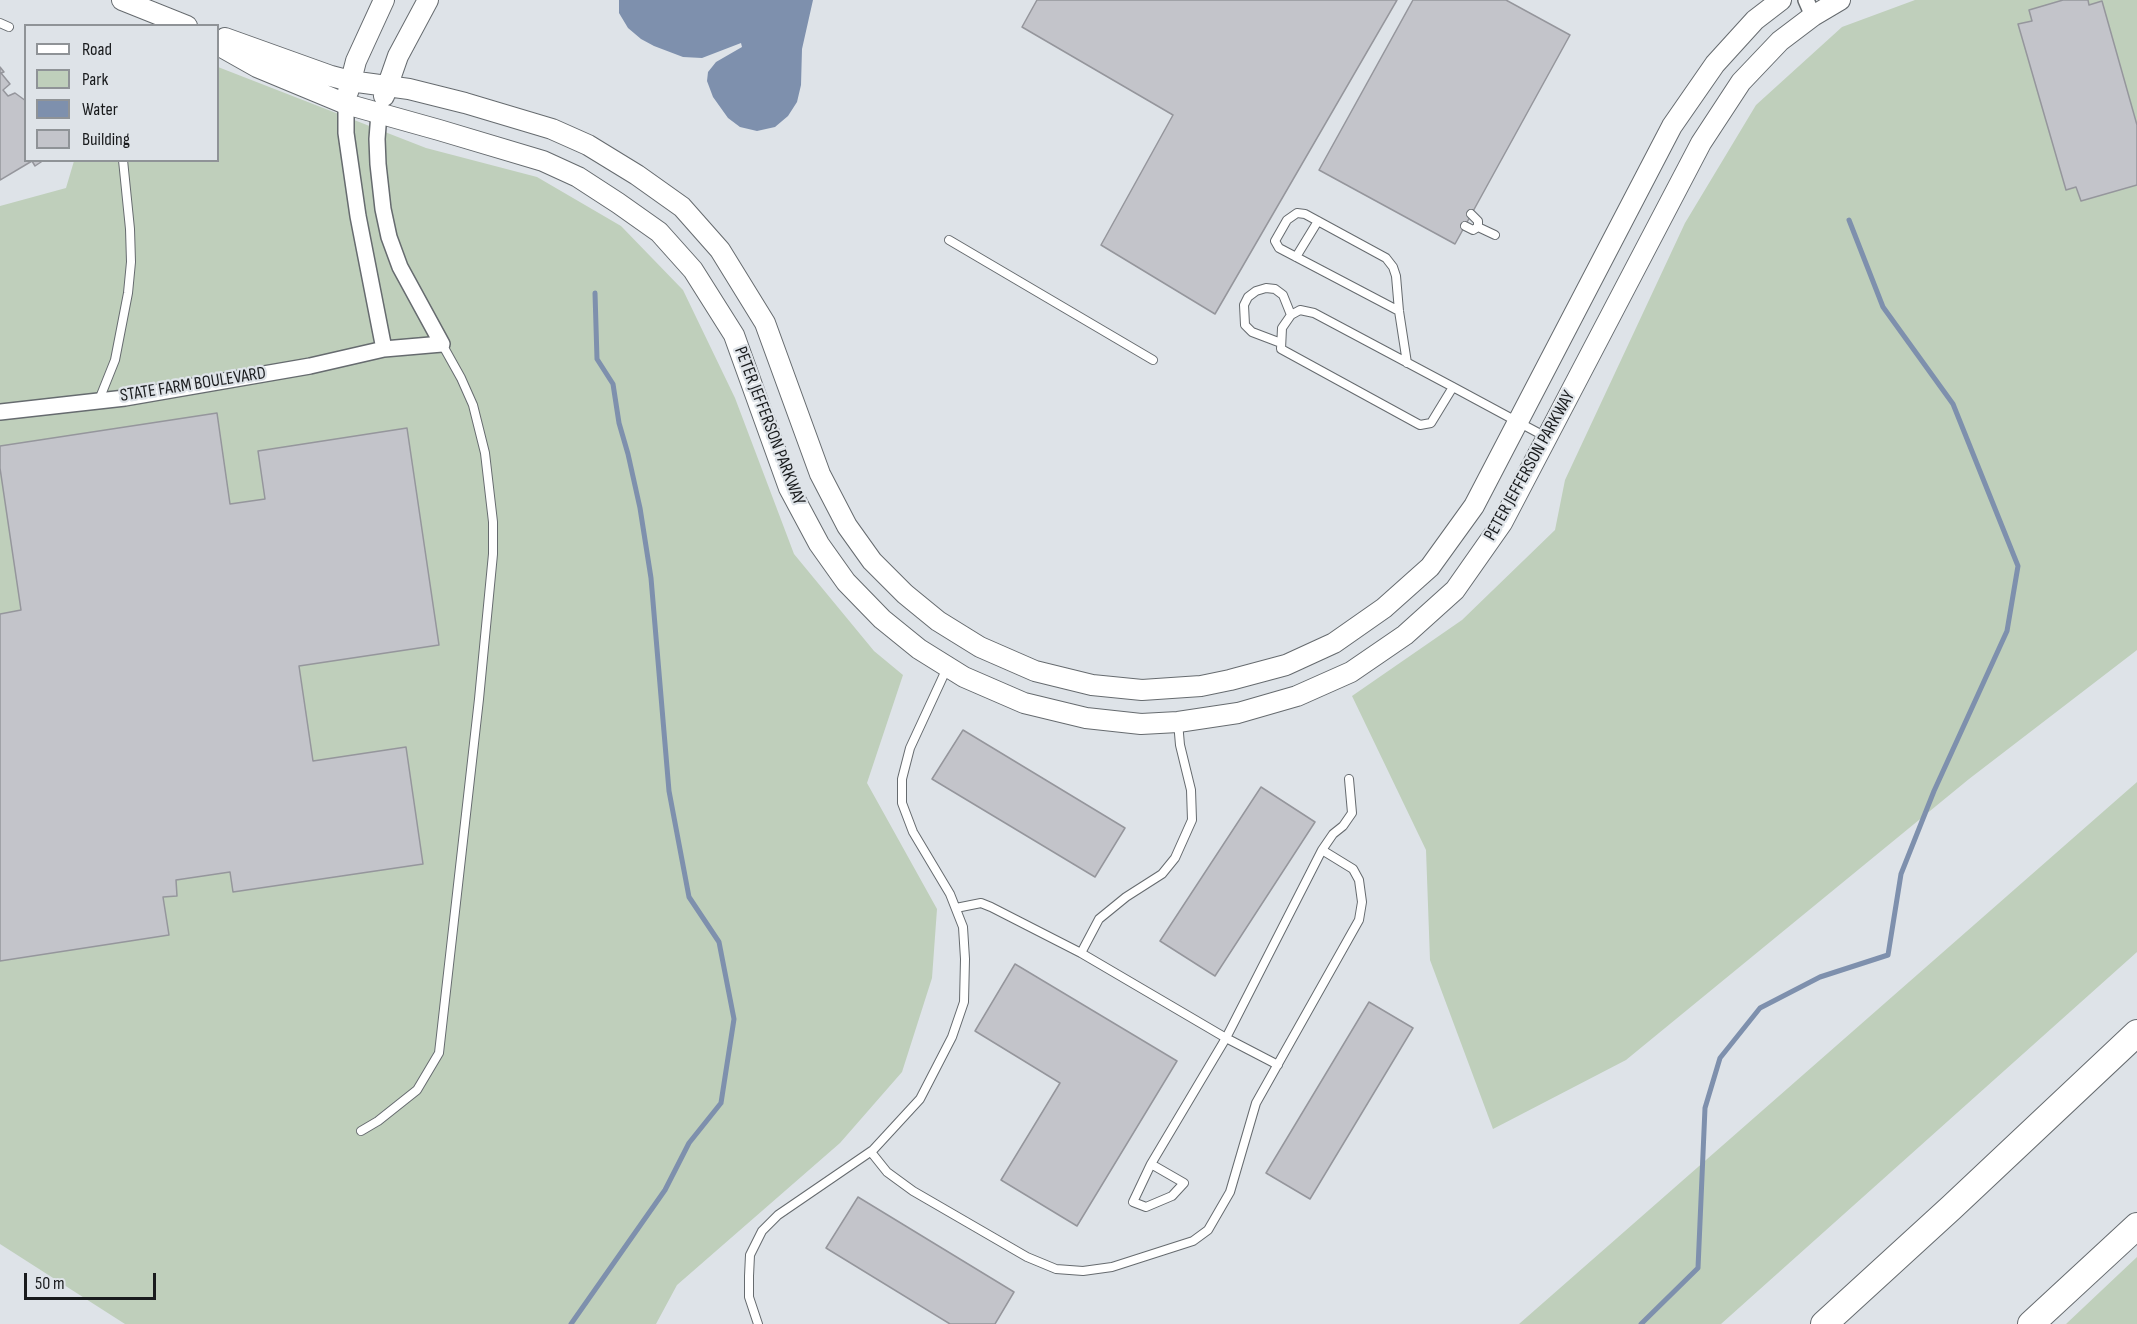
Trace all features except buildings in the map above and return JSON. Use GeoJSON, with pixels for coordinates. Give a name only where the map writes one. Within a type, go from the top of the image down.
{"type":"FeatureCollection","features":[{"type":"Feature","properties":{"kind":"highway"},"geometry":{"type":"LineString","coordinates":[[1824,1324],[2024,1141],[2137,1033]]}},
{"type":"Feature","properties":{"kind":"highway"},"geometry":{"type":"LineString","coordinates":[[2031,1324],[2137,1226]]}},
{"type":"Feature","properties":{"kind":"street"},"geometry":{"type":"LineString","coordinates":[[122,0],[178,24]]}},
{"type":"Feature","properties":{"kind":"street"},"geometry":{"type":"LineString","coordinates":[[384,0],[365,38],[350,81],[346,104],[346,133],[358,216],[384,349]]}},
{"type":"Feature","properties":{"kind":"street"},"geometry":{"type":"LineString","coordinates":[[428,0],[398,56],[387,86],[379,113],[378,164],[389,237],[405,277],[442,344]]}},
{"type":"Feature","properties":{"kind":"street","name":"PETER JEFFERSON PARKWAY"},"geometry":{"type":"LineString","coordinates":[[219,36],[350,81],[387,86],[465,103],[552,129],[588,144],[682,207],[720,250],[765,323],[820,474],[847,526],[872,561],[905,594],[938,621],[980,647],[1035,671],[1092,685],[1132,689],[1201,686],[1286,665],[1334,643],[1384,608],[1430,567],[1473,506],[1672,126],[1715,64],[1755,20],[1781,0]]}},
{"type":"Feature","properties":{"kind":"street","name":"PETER JEFFERSON PARKWAY"},"geometry":{"type":"LineString","coordinates":[[219,46],[258,67],[346,104],[543,161],[578,177],[659,232],[693,270],[734,335],[789,488],[819,544],[846,582],[882,619],[919,649],[964,677],[1024,703],[1086,718],[1141,724],[1178,722],[1238,713],[1297,696],[1351,672],[1405,635],[1455,590],[1502,523],[1701,143],[1741,82],[1810,8],[1840,0]]}},
{"type":"Feature","properties":{"kind":"street","name":"STATE FARM BOULEVARD"},"geometry":{"type":"LineString","coordinates":[[0,412],[99,400],[310,366],[384,349],[442,344]]}},
{"type":"Feature","properties":{"kind":"lane"},"geometry":{"type":"LineString","coordinates":[[0,23],[9,27]]}},
{"type":"Feature","properties":{"kind":"lane"},"geometry":{"type":"LineString","coordinates":[[99,400],[115,360],[128,293],[131,262],[130,229],[123,162]]}},
{"type":"Feature","properties":{"kind":"lane"},"geometry":{"type":"LineString","coordinates":[[1399,311],[1279,248],[1275,241],[1287,220],[1297,213],[1305,214],[1386,258],[1396,276],[1407,363]]}},
{"type":"Feature","properties":{"kind":"lane"},"geometry":{"type":"LineString","coordinates":[[1471,214],[1478,221],[1478,227]]}},
{"type":"Feature","properties":{"kind":"lane"},"geometry":{"type":"LineString","coordinates":[[1296,257],[1318,221]]}},
{"type":"Feature","properties":{"kind":"lane"},"geometry":{"type":"LineString","coordinates":[[1465,226],[1473,230],[1478,227]]}},
{"type":"Feature","properties":{"kind":"lane"},"geometry":{"type":"LineString","coordinates":[[1478,227],[1495,235]]}},
{"type":"Feature","properties":{"kind":"lane"},"geometry":{"type":"LineString","coordinates":[[949,240],[1153,360]]}},
{"type":"Feature","properties":{"kind":"lane"},"geometry":{"type":"LineString","coordinates":[[1281,344],[1252,332],[1245,326],[1244,305],[1248,297],[1256,291],[1266,288],[1275,289],[1283,295],[1291,315]]}},
{"type":"Feature","properties":{"kind":"lane"},"geometry":{"type":"LineString","coordinates":[[1453,387],[1431,423],[1420,425],[1281,349],[1282,328],[1291,315],[1300,310],[1314,313],[1453,387],[1518,423],[1548,438]]}},
{"type":"Feature","properties":{"kind":"lane"},"geometry":{"type":"LineString","coordinates":[[361,1131],[378,1121],[417,1090],[439,1053],[479,699],[494,522],[485,453],[472,405],[461,378],[442,344]]}},
{"type":"Feature","properties":{"kind":"lane"},"geometry":{"type":"LineString","coordinates":[[758,1324],[749,1297],[749,1276],[750,1256],[762,1231],[778,1215],[871,1152],[920,1099],[955,1029],[964,1002],[963,927],[950,894],[914,831],[902,803],[902,779],[910,748],[948,667]]}},
{"type":"Feature","properties":{"kind":"lane"},"geometry":{"type":"LineString","coordinates":[[1081,953],[1099,919],[1126,897],[1162,874],[1174,858],[1192,820],[1191,790],[1180,746],[1178,722]]}},
{"type":"Feature","properties":{"kind":"lane"},"geometry":{"type":"LineString","coordinates":[[1151,1164],[1184,1183],[1172,1196],[1146,1207],[1133,1202],[1151,1164],[1226,1038],[1322,850],[1352,813],[1349,779]]}},
{"type":"Feature","properties":{"kind":"lane"},"geometry":{"type":"LineString","coordinates":[[871,1152],[887,1173],[913,1191],[1027,1257],[1056,1269],[1083,1270],[1112,1267],[1194,1240],[1208,1230],[1230,1192],[1256,1103],[1359,920],[1362,902],[1359,880],[1353,869],[1322,850]]}},
{"type":"Feature","properties":{"kind":"lane"},"geometry":{"type":"LineString","coordinates":[[956,908],[981,903],[1081,953],[1226,1038],[1278,1065]]}},
{"type":"Feature","properties":{"kind":"green space"},"geometry":{"type":"Polygon","coordinates":[[[1915,0],[2137,0],[2137,650],[1969,779],[1626,1060],[1493,1129],[1430,960],[1426,850],[1352,696],[1462,620],[1555,530],[1565,480],[1685,223],[1756,105],[1842,27],[1915,0]]]}},
{"type":"Feature","properties":{"kind":"green space"},"geometry":{"type":"Polygon","coordinates":[[[219,67],[426,148],[537,177],[621,226],[683,290],[735,398],[794,554],[874,651],[903,675],[867,783],[937,909],[932,978],[902,1072],[840,1143],[677,1285],[656,1324],[125,1324],[0,1244],[0,206],[66,188],[74,162],[219,162],[219,67]]]}},
{"type":"Feature","properties":{"kind":"green space"},"geometry":{"type":"Polygon","coordinates":[[[2137,782],[2137,952],[1721,1324],[1519,1324],[2137,782]]]}},
{"type":"Feature","properties":{"kind":"green space"},"geometry":{"type":"Polygon","coordinates":[[[2137,1257],[2137,1324],[2066,1324],[2137,1257]]]}},
{"type":"Feature","properties":{"kind":"water"},"geometry":{"type":"Polygon","coordinates":[[[619,0],[813,0],[802,49],[801,85],[797,102],[788,116],[775,127],[757,131],[740,127],[728,118],[713,97],[707,81],[708,72],[716,62],[742,47],[741,43],[702,58],[683,57],[654,46],[628,28],[619,13],[619,0]]]}},
{"type":"Feature","properties":{"kind":"waterway"},"geometry":{"type":"LineString","coordinates":[[1641,1324],[1698,1268],[1705,1108],[1720,1058],[1760,1008],[1820,977],[1888,955],[1901,874],[1934,791],[2007,631],[2018,566],[1953,404],[1883,307],[1849,220]]}},
{"type":"Feature","properties":{"kind":"waterway"},"geometry":{"type":"LineString","coordinates":[[571,1324],[665,1190],[689,1143],[721,1103],[734,1019],[719,942],[689,897],[669,791],[651,578],[640,508],[619,423],[613,384],[597,359],[595,293]]}}]}
